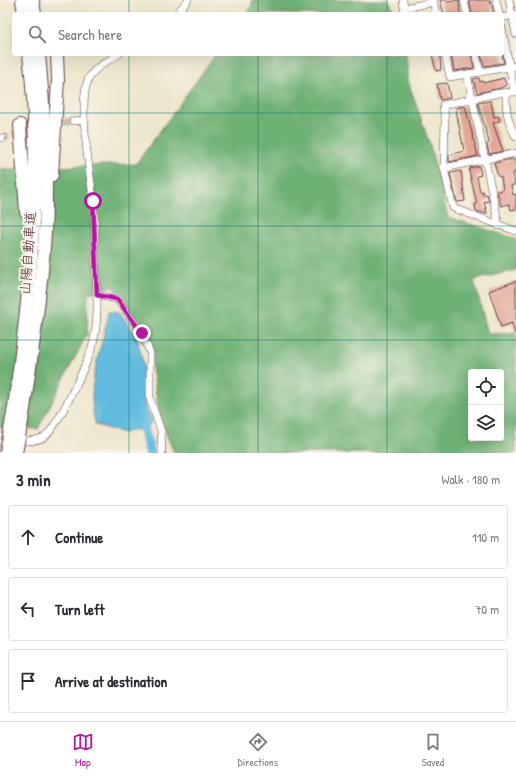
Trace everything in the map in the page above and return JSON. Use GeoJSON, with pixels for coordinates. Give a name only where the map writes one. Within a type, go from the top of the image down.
{"type":"FeatureCollection","features":[{"type":"Feature","properties":{"kind":"highway"},"geometry":{"type":"LineString","coordinates":[[22,0],[24,12]]}},
{"type":"Feature","properties":{"kind":"highway"},"geometry":{"type":"LineString","coordinates":[[33,0],[35,12]]}},
{"type":"Feature","properties":{"kind":"highway","name":"山陽自動車道"},"geometry":{"type":"LineString","coordinates":[[16,453],[32,238],[34,175],[33,122],[28,56]]}},
{"type":"Feature","properties":{"kind":"highway","name":"山陽自動車道"},"geometry":{"type":"LineString","coordinates":[[6,453],[18,415],[35,331],[44,247],[45,135],[39,56]]}},
{"type":"Feature","properties":{"kind":"highway"},"geometry":{"type":"LineString","coordinates":[[44,247],[55,150],[58,80],[56,56]]}},
{"type":"Feature","properties":{"kind":"highway"},"geometry":{"type":"LineString","coordinates":[[20,125],[27,243],[25,329]]}},
{"type":"Feature","properties":{"kind":"street"},"geometry":{"type":"LineString","coordinates":[[178,12],[188,0]]}},
{"type":"Feature","properties":{"kind":"street"},"geometry":{"type":"LineString","coordinates":[[403,0],[404,8],[433,1],[436,12]]}},
{"type":"Feature","properties":{"kind":"street"},"geometry":{"type":"LineString","coordinates":[[464,0],[467,12]]}},
{"type":"Feature","properties":{"kind":"street"},"geometry":{"type":"LineString","coordinates":[[496,0],[499,12]]}},
{"type":"Feature","properties":{"kind":"street"},"geometry":{"type":"LineString","coordinates":[[509,0],[514,15],[516,34]]}},
{"type":"Feature","properties":{"kind":"street"},"geometry":{"type":"LineString","coordinates":[[504,18],[514,15]]}},
{"type":"Feature","properties":{"kind":"street"},"geometry":{"type":"LineString","coordinates":[[504,35],[513,67],[515,92],[506,92],[443,105],[445,119],[444,168],[453,208],[516,231]]}},
{"type":"Feature","properties":{"kind":"street"},"geometry":{"type":"LineString","coordinates":[[0,451],[3,446],[11,441],[34,441],[44,436],[53,428],[63,412],[93,345],[96,330],[97,295],[93,201],[84,120],[86,89],[89,79],[100,65],[116,56]]}},
{"type":"Feature","properties":{"kind":"street"},"geometry":{"type":"LineString","coordinates":[[445,56],[450,77],[513,67]]}},
{"type":"Feature","properties":{"kind":"street"},"geometry":{"type":"LineString","coordinates":[[476,56],[480,72]]}},
{"type":"Feature","properties":{"kind":"street"},"geometry":{"type":"LineString","coordinates":[[467,74],[499,226]]}},
{"type":"Feature","properties":{"kind":"street"},"geometry":{"type":"LineString","coordinates":[[506,92],[506,112],[508,124],[516,137]]}},
{"type":"Feature","properties":{"kind":"street"},"geometry":{"type":"LineString","coordinates":[[73,121],[84,120]]}},
{"type":"Feature","properties":{"kind":"street"},"geometry":{"type":"LineString","coordinates":[[444,168],[516,153]]}},
{"type":"Feature","properties":{"kind":"street"},"geometry":{"type":"LineString","coordinates":[[97,295],[117,299],[142,333],[150,353],[150,399],[162,431],[162,453]]}},
{"type":"Feature","properties":{"kind":"green space"},"geometry":{"type":"Polygon","coordinates":[[[252,0],[388,0],[394,12],[247,12],[252,5],[252,0]]]}},
{"type":"Feature","properties":{"kind":"green space"},"geometry":{"type":"Polygon","coordinates":[[[215,56],[406,56],[409,84],[430,145],[448,217],[516,239],[516,270],[474,280],[488,334],[516,333],[516,453],[174,453],[160,418],[147,336],[112,286],[88,294],[87,334],[38,429],[0,427],[0,169],[136,164],[215,56]]]}},
{"type":"Feature","properties":{"kind":"water"},"geometry":{"type":"Polygon","coordinates":[[[109,311],[119,312],[136,335],[143,363],[145,407],[153,421],[148,426],[124,433],[96,425],[93,411],[93,382],[109,311]]]}},
{"type":"Feature","properties":{"kind":"building"},"geometry":{"type":"Polygon","coordinates":[[[440,0],[447,0],[448,2],[459,0],[460,12],[443,12],[440,0]]]}},
{"type":"Feature","properties":{"kind":"building"},"geometry":{"type":"Polygon","coordinates":[[[469,0],[490,0],[493,12],[472,12],[469,0]]]}},
{"type":"Feature","properties":{"kind":"building"},"geometry":{"type":"Polygon","coordinates":[[[432,56],[440,56],[441,70],[436,71],[432,56]]]}},
{"type":"Feature","properties":{"kind":"building"},"geometry":{"type":"Polygon","coordinates":[[[451,56],[471,56],[474,68],[454,71],[451,56]]]}},
{"type":"Feature","properties":{"kind":"building"},"geometry":{"type":"Polygon","coordinates":[[[482,56],[502,56],[504,63],[484,66],[482,56]]]}},
{"type":"Feature","properties":{"kind":"building"},"geometry":{"type":"Polygon","coordinates":[[[479,78],[480,82],[483,81],[483,83],[504,78],[506,85],[501,88],[477,93],[473,79],[479,78]]]}},
{"type":"Feature","properties":{"kind":"building"},"geometry":{"type":"Polygon","coordinates":[[[447,83],[450,98],[440,100],[437,84],[447,83]]]}},
{"type":"Feature","properties":{"kind":"building"},"geometry":{"type":"Polygon","coordinates":[[[491,101],[494,117],[498,116],[500,121],[493,123],[503,151],[489,154],[487,145],[489,142],[478,103],[491,101]]]}},
{"type":"Feature","properties":{"kind":"building"},"geometry":{"type":"Polygon","coordinates":[[[465,106],[478,156],[449,162],[449,155],[464,151],[456,108],[465,106]]]}},
{"type":"Feature","properties":{"kind":"building"},"geometry":{"type":"Polygon","coordinates":[[[513,159],[516,161],[516,172],[513,173],[515,184],[511,186],[513,195],[516,194],[516,209],[511,210],[509,204],[501,206],[497,191],[503,190],[501,177],[498,176],[494,163],[513,159]]]}},
{"type":"Feature","properties":{"kind":"building"},"geometry":{"type":"Polygon","coordinates":[[[479,166],[481,175],[477,176],[480,192],[483,191],[483,195],[487,194],[489,201],[484,202],[487,213],[476,211],[475,204],[477,204],[469,171],[470,168],[479,166]]]}},
{"type":"Feature","properties":{"kind":"building"},"geometry":{"type":"Polygon","coordinates":[[[461,171],[465,201],[457,202],[450,173],[461,171]]]}},
{"type":"Feature","properties":{"kind":"building"},"geometry":{"type":"Polygon","coordinates":[[[516,281],[515,334],[512,323],[501,327],[489,291],[516,281]]]}},
{"type":"Feature","properties":{"kind":"waterway"},"geometry":{"type":"LineString","coordinates":[[143,428],[150,453]]}},
{"type":"Feature","properties":{"kind":"tunnel"},"geometry":{"type":"LineString","coordinates":[[52,126],[73,121]]}},
{"type":"Feature","properties":{"kind":"tunnel"},"geometry":{"type":"LineString","coordinates":[[2,138],[38,129]]}},
{"type":"Feature","properties":{"kind":"route"},"geometry":{"type":"LineString","coordinates":[[93,201],[97,295],[117,299],[142,333]]}}]}
